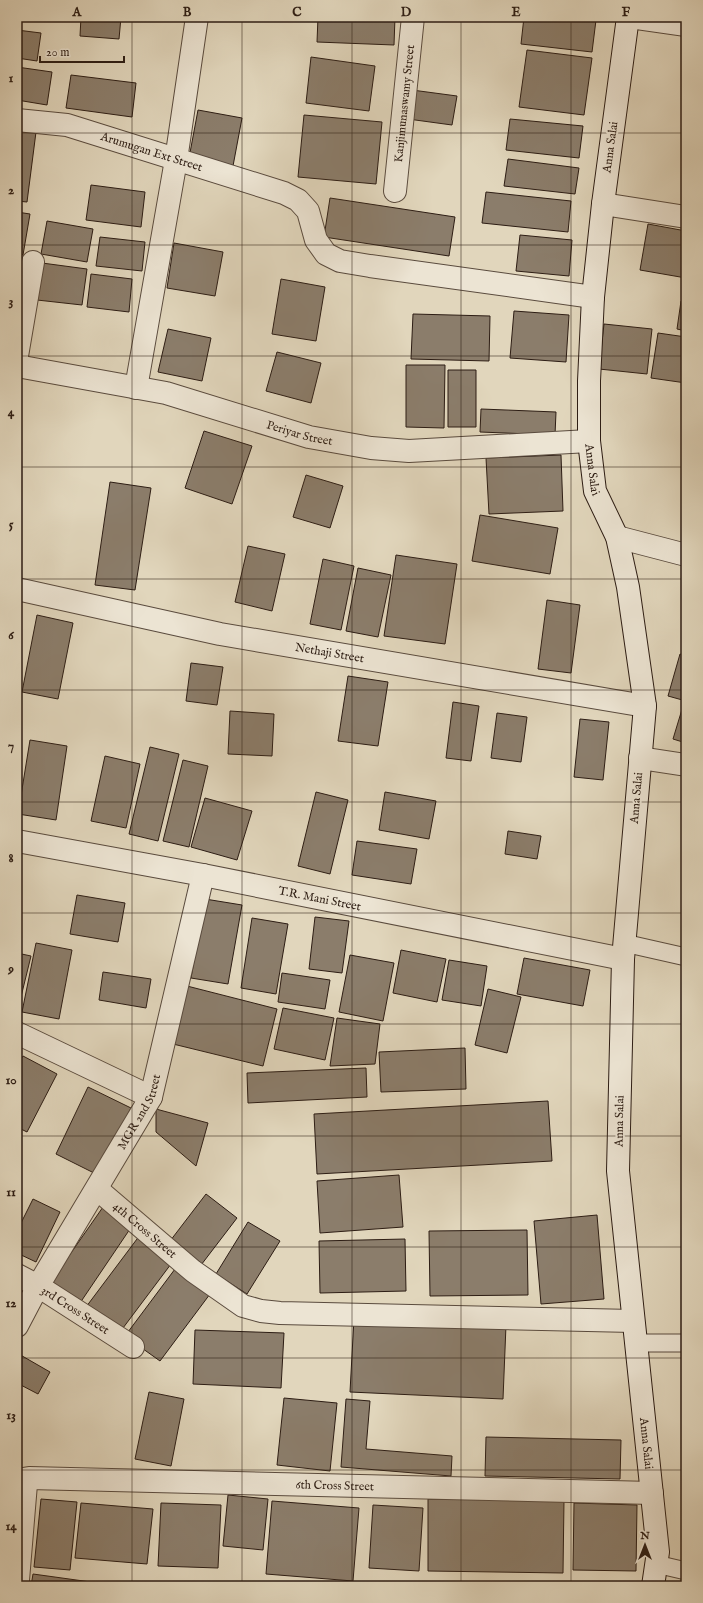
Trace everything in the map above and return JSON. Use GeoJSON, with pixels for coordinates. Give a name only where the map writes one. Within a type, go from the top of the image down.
{"type":"FeatureCollection","features":[{"type":"Feature","properties":{"kind":"street"},"geometry":{"type":"LineString","coordinates":[[136,388],[176,160],[197,17]]}},
{"type":"Feature","properties":{"kind":"street","name":"Kanjimunaswamy Street"},"geometry":{"type":"LineString","coordinates":[[395,191],[413,17]]}},
{"type":"Feature","properties":{"kind":"street"},"geometry":{"type":"LineString","coordinates":[[629,17],[686,25]]}},
{"type":"Feature","properties":{"kind":"street","name":"Anna Salai"},"geometry":{"type":"LineString","coordinates":[[629,17],[603,204],[593,297],[589,381],[589,441],[595,491],[617,538],[628,587],[645,706],[623,951],[618,1171],[658,1552],[653,1586]]}},
{"type":"Feature","properties":{"kind":"street","name":"Arumugan Ext Street"},"geometry":{"type":"LineString","coordinates":[[17,120],[66,126],[284,192],[298,200],[308,212],[316,240],[326,254],[340,261],[593,297]]}},
{"type":"Feature","properties":{"kind":"street"},"geometry":{"type":"LineString","coordinates":[[603,204],[686,217]]}},
{"type":"Feature","properties":{"kind":"street"},"geometry":{"type":"LineString","coordinates":[[17,356],[33,262]]}},
{"type":"Feature","properties":{"kind":"street","name":"Periyar Street"},"geometry":{"type":"LineString","coordinates":[[17,366],[166,393],[309,437],[371,448],[409,451],[589,441]]}},
{"type":"Feature","properties":{"kind":"street"},"geometry":{"type":"LineString","coordinates":[[617,538],[686,555]]}},
{"type":"Feature","properties":{"kind":"street","name":"Nethaji Street"},"geometry":{"type":"LineString","coordinates":[[17,589],[220,634],[645,706]]}},
{"type":"Feature","properties":{"kind":"street"},"geometry":{"type":"LineString","coordinates":[[640,758],[686,765]]}},
{"type":"Feature","properties":{"kind":"street","name":"T.R. Mani Street"},"geometry":{"type":"LineString","coordinates":[[17,841],[623,951]]}},
{"type":"Feature","properties":{"kind":"street","name":"MGR 2nd Street"},"geometry":{"type":"LineString","coordinates":[[17,1326],[38,1286],[97,1190],[151,1097],[203,875]]}},
{"type":"Feature","properties":{"kind":"street"},"geometry":{"type":"LineString","coordinates":[[17,1033],[151,1097]]}},
{"type":"Feature","properties":{"kind":"street","name":"4th Cross Street"},"geometry":{"type":"LineString","coordinates":[[97,1190],[193,1271],[243,1306],[261,1311],[280,1313],[633,1321]]}},
{"type":"Feature","properties":{"kind":"street","name":"3rd Cross Street"},"geometry":{"type":"LineString","coordinates":[[17,1275],[38,1286],[133,1347]]}},
{"type":"Feature","properties":{"kind":"street","name":"6th Cross Street"},"geometry":{"type":"LineString","coordinates":[[23,1479],[652,1493]]}},
{"type":"Feature","properties":{"kind":"lane"},"geometry":{"type":"LineString","coordinates":[[623,951],[686,957]]}},
{"type":"Feature","properties":{"kind":"lane"},"geometry":{"type":"LineString","coordinates":[[636,1342],[686,1343]]}},
{"type":"Feature","properties":{"kind":"lane"},"geometry":{"type":"LineString","coordinates":[[20,1586],[23,1479]]}},
{"type":"Feature","properties":{"kind":"lane"},"geometry":{"type":"LineString","coordinates":[[656,1564],[686,1571]]}},
{"type":"Feature","properties":{"kind":"building"},"geometry":{"type":"Polygon","coordinates":[[[81,17],[121,17],[119,39],[80,36],[81,17]]]}},
{"type":"Feature","properties":{"kind":"building"},"geometry":{"type":"Polygon","coordinates":[[[318,17],[395,17],[394,45],[317,42],[318,17]]]}},
{"type":"Feature","properties":{"kind":"building"},"geometry":{"type":"Polygon","coordinates":[[[524,17],[566,17],[596,20],[592,52],[521,44],[524,17]]]}},
{"type":"Feature","properties":{"kind":"building"},"geometry":{"type":"Polygon","coordinates":[[[17,30],[41,33],[37,61],[17,58],[17,30]]]}},
{"type":"Feature","properties":{"kind":"building"},"geometry":{"type":"Polygon","coordinates":[[[527,50],[592,58],[584,115],[519,107],[527,50]]]}},
{"type":"Feature","properties":{"kind":"building"},"geometry":{"type":"Polygon","coordinates":[[[311,57],[375,66],[369,111],[306,103],[311,57]]]}},
{"type":"Feature","properties":{"kind":"building"},"geometry":{"type":"Polygon","coordinates":[[[17,67],[52,72],[47,105],[17,100],[17,67]]]}},
{"type":"Feature","properties":{"kind":"building"},"geometry":{"type":"Polygon","coordinates":[[[71,75],[136,83],[132,117],[66,108],[71,75]]]}},
{"type":"Feature","properties":{"kind":"building"},"geometry":{"type":"Polygon","coordinates":[[[412,90],[457,96],[452,125],[408,119],[412,90]]]}},
{"type":"Feature","properties":{"kind":"building"},"geometry":{"type":"Polygon","coordinates":[[[198,110],[242,118],[233,166],[189,158],[198,110]]]}},
{"type":"Feature","properties":{"kind":"building"},"geometry":{"type":"Polygon","coordinates":[[[304,115],[382,122],[376,184],[298,177],[304,115]]]}},
{"type":"Feature","properties":{"kind":"building"},"geometry":{"type":"Polygon","coordinates":[[[510,119],[583,126],[579,158],[506,150],[510,119]]]}},
{"type":"Feature","properties":{"kind":"building"},"geometry":{"type":"Polygon","coordinates":[[[17,129],[36,132],[27,202],[17,201],[17,129]]]}},
{"type":"Feature","properties":{"kind":"building"},"geometry":{"type":"Polygon","coordinates":[[[508,159],[579,168],[575,194],[504,186],[508,159]]]}},
{"type":"Feature","properties":{"kind":"building"},"geometry":{"type":"Polygon","coordinates":[[[91,185],[145,192],[141,227],[86,220],[91,185]]]}},
{"type":"Feature","properties":{"kind":"building"},"geometry":{"type":"Polygon","coordinates":[[[486,192],[571,201],[568,232],[482,223],[486,192]]]}},
{"type":"Feature","properties":{"kind":"building"},"geometry":{"type":"Polygon","coordinates":[[[330,198],[455,217],[449,256],[324,237],[330,198]]]}},
{"type":"Feature","properties":{"kind":"building"},"geometry":{"type":"Polygon","coordinates":[[[17,212],[30,214],[23,255],[17,254],[17,212]]]}},
{"type":"Feature","properties":{"kind":"building"},"geometry":{"type":"Polygon","coordinates":[[[47,221],[93,229],[87,262],[41,254],[47,221]]]}},
{"type":"Feature","properties":{"kind":"building"},"geometry":{"type":"Polygon","coordinates":[[[648,224],[686,231],[686,278],[640,270],[648,224]]]}},
{"type":"Feature","properties":{"kind":"building"},"geometry":{"type":"Polygon","coordinates":[[[520,235],[572,240],[569,276],[516,271],[520,235]]]}},
{"type":"Feature","properties":{"kind":"building"},"geometry":{"type":"Polygon","coordinates":[[[100,237],[145,242],[142,271],[96,266],[100,237]]]}},
{"type":"Feature","properties":{"kind":"building"},"geometry":{"type":"Polygon","coordinates":[[[174,243],[223,252],[215,296],[167,288],[174,243]]]}},
{"type":"Feature","properties":{"kind":"building"},"geometry":{"type":"Polygon","coordinates":[[[42,263],[87,269],[82,305],[37,300],[42,263]]]}},
{"type":"Feature","properties":{"kind":"building"},"geometry":{"type":"Polygon","coordinates":[[[91,274],[132,279],[129,312],[87,307],[91,274]]]}},
{"type":"Feature","properties":{"kind":"building"},"geometry":{"type":"Polygon","coordinates":[[[281,279],[325,287],[316,341],[272,334],[281,279]]]}},
{"type":"Feature","properties":{"kind":"building"},"geometry":{"type":"Polygon","coordinates":[[[681,301],[686,301],[686,331],[677,329],[681,301]]]}},
{"type":"Feature","properties":{"kind":"building"},"geometry":{"type":"Polygon","coordinates":[[[514,311],[569,315],[566,362],[510,358],[514,311]]]}},
{"type":"Feature","properties":{"kind":"building"},"geometry":{"type":"Polygon","coordinates":[[[413,314],[490,316],[489,361],[411,359],[413,314]]]}},
{"type":"Feature","properties":{"kind":"building"},"geometry":{"type":"Polygon","coordinates":[[[604,324],[652,329],[647,374],[599,369],[604,324]]]}},
{"type":"Feature","properties":{"kind":"building"},"geometry":{"type":"Polygon","coordinates":[[[168,329],[211,338],[202,381],[158,372],[168,329]]]}},
{"type":"Feature","properties":{"kind":"building"},"geometry":{"type":"Polygon","coordinates":[[[658,333],[686,337],[686,383],[651,378],[658,333]]]}},
{"type":"Feature","properties":{"kind":"building"},"geometry":{"type":"Polygon","coordinates":[[[277,352],[321,363],[311,403],[266,391],[277,352]]]}},
{"type":"Feature","properties":{"kind":"building"},"geometry":{"type":"Polygon","coordinates":[[[406,365],[445,365],[444,428],[406,427],[406,365]]]}},
{"type":"Feature","properties":{"kind":"building"},"geometry":{"type":"Polygon","coordinates":[[[448,370],[476,370],[476,427],[448,427],[448,370]]]}},
{"type":"Feature","properties":{"kind":"building"},"geometry":{"type":"Polygon","coordinates":[[[481,409],[556,412],[555,435],[480,432],[481,409]]]}},
{"type":"Feature","properties":{"kind":"building"},"geometry":{"type":"Polygon","coordinates":[[[204,431],[252,446],[232,504],[185,488],[204,431]]]}},
{"type":"Feature","properties":{"kind":"building"},"geometry":{"type":"Polygon","coordinates":[[[561,455],[563,511],[489,514],[486,458],[561,455]]]}},
{"type":"Feature","properties":{"kind":"building"},"geometry":{"type":"Polygon","coordinates":[[[306,475],[343,486],[330,528],[293,517],[306,475]]]}},
{"type":"Feature","properties":{"kind":"building"},"geometry":{"type":"Polygon","coordinates":[[[110,482],[151,488],[135,590],[95,585],[110,482]]]}},
{"type":"Feature","properties":{"kind":"building"},"geometry":{"type":"Polygon","coordinates":[[[480,515],[558,528],[550,574],[472,561],[480,515]]]}},
{"type":"Feature","properties":{"kind":"building"},"geometry":{"type":"Polygon","coordinates":[[[248,546],[285,554],[272,611],[235,602],[248,546]]]}},
{"type":"Feature","properties":{"kind":"building"},"geometry":{"type":"Polygon","coordinates":[[[396,555],[457,564],[445,644],[384,636],[396,555]]]}},
{"type":"Feature","properties":{"kind":"building"},"geometry":{"type":"Polygon","coordinates":[[[323,559],[354,566],[341,630],[310,624],[323,559]]]}},
{"type":"Feature","properties":{"kind":"building"},"geometry":{"type":"Polygon","coordinates":[[[358,568],[391,575],[378,637],[346,631],[358,568]]]}},
{"type":"Feature","properties":{"kind":"building"},"geometry":{"type":"Polygon","coordinates":[[[547,600],[580,605],[571,673],[538,669],[547,600]]]}},
{"type":"Feature","properties":{"kind":"building"},"geometry":{"type":"Polygon","coordinates":[[[37,615],[73,623],[58,699],[22,692],[37,615]]]}},
{"type":"Feature","properties":{"kind":"building"},"geometry":{"type":"Polygon","coordinates":[[[680,654],[686,656],[686,701],[668,696],[680,654]]]}},
{"type":"Feature","properties":{"kind":"building"},"geometry":{"type":"Polygon","coordinates":[[[191,663],[223,667],[217,705],[186,701],[191,663]]]}},
{"type":"Feature","properties":{"kind":"building"},"geometry":{"type":"Polygon","coordinates":[[[348,676],[388,682],[378,746],[338,741],[348,676]]]}},
{"type":"Feature","properties":{"kind":"building"},"geometry":{"type":"Polygon","coordinates":[[[453,702],[479,706],[471,761],[446,758],[453,702]]]}},
{"type":"Feature","properties":{"kind":"building"},"geometry":{"type":"Polygon","coordinates":[[[683,706],[686,707],[686,743],[673,739],[683,706]]]}},
{"type":"Feature","properties":{"kind":"building"},"geometry":{"type":"Polygon","coordinates":[[[230,711],[274,714],[272,756],[228,754],[230,711]]]}},
{"type":"Feature","properties":{"kind":"building"},"geometry":{"type":"Polygon","coordinates":[[[497,713],[527,717],[521,762],[491,758],[497,713]]]}},
{"type":"Feature","properties":{"kind":"building"},"geometry":{"type":"Polygon","coordinates":[[[580,719],[609,722],[603,780],[574,777],[580,719]]]}},
{"type":"Feature","properties":{"kind":"building"},"geometry":{"type":"Polygon","coordinates":[[[30,740],[67,746],[56,820],[18,814],[30,740]]]}},
{"type":"Feature","properties":{"kind":"building"},"geometry":{"type":"Polygon","coordinates":[[[150,747],[179,754],[158,841],[129,834],[150,747]]]}},
{"type":"Feature","properties":{"kind":"building"},"geometry":{"type":"Polygon","coordinates":[[[105,756],[140,764],[126,828],[91,821],[105,756]]]}},
{"type":"Feature","properties":{"kind":"building"},"geometry":{"type":"Polygon","coordinates":[[[183,760],[208,766],[189,847],[163,841],[183,760]]]}},
{"type":"Feature","properties":{"kind":"building"},"geometry":{"type":"Polygon","coordinates":[[[316,792],[348,800],[330,874],[298,866],[316,792]]]}},
{"type":"Feature","properties":{"kind":"building"},"geometry":{"type":"Polygon","coordinates":[[[385,792],[436,801],[429,839],[379,830],[385,792]]]}},
{"type":"Feature","properties":{"kind":"building"},"geometry":{"type":"Polygon","coordinates":[[[205,798],[252,811],[237,860],[191,847],[205,798]]]}},
{"type":"Feature","properties":{"kind":"building"},"geometry":{"type":"Polygon","coordinates":[[[508,831],[541,836],[537,859],[505,854],[508,831]]]}},
{"type":"Feature","properties":{"kind":"building"},"geometry":{"type":"Polygon","coordinates":[[[357,841],[417,849],[411,884],[352,875],[357,841]]]}},
{"type":"Feature","properties":{"kind":"building"},"geometry":{"type":"Polygon","coordinates":[[[77,895],[125,903],[118,942],[70,934],[77,895]]]}},
{"type":"Feature","properties":{"kind":"building"},"geometry":{"type":"Polygon","coordinates":[[[205,899],[242,905],[228,984],[191,978],[205,899]]]}},
{"type":"Feature","properties":{"kind":"building"},"geometry":{"type":"Polygon","coordinates":[[[315,917],[349,921],[342,973],[309,969],[315,917]]]}},
{"type":"Feature","properties":{"kind":"building"},"geometry":{"type":"Polygon","coordinates":[[[252,918],[288,924],[276,994],[241,988],[252,918]]]}},
{"type":"Feature","properties":{"kind":"building"},"geometry":{"type":"Polygon","coordinates":[[[36,943],[72,950],[59,1019],[22,1012],[36,943]]]}},
{"type":"Feature","properties":{"kind":"building"},"geometry":{"type":"Polygon","coordinates":[[[401,950],[446,959],[437,1002],[393,993],[401,950]]]}},
{"type":"Feature","properties":{"kind":"building"},"geometry":{"type":"Polygon","coordinates":[[[17,953],[31,956],[19,1005],[17,1004],[17,953]]]}},
{"type":"Feature","properties":{"kind":"building"},"geometry":{"type":"Polygon","coordinates":[[[350,955],[394,963],[383,1021],[339,1012],[350,955]]]}},
{"type":"Feature","properties":{"kind":"building"},"geometry":{"type":"Polygon","coordinates":[[[524,958],[590,970],[583,1006],[517,994],[524,958]]]}},
{"type":"Feature","properties":{"kind":"building"},"geometry":{"type":"Polygon","coordinates":[[[449,960],[487,966],[481,1006],[442,1000],[449,960]]]}},
{"type":"Feature","properties":{"kind":"building"},"geometry":{"type":"Polygon","coordinates":[[[103,972],[151,979],[146,1008],[99,1000],[103,972]]]}},
{"type":"Feature","properties":{"kind":"building"},"geometry":{"type":"Polygon","coordinates":[[[282,973],[330,980],[325,1009],[278,1002],[282,973]]]}},
{"type":"Feature","properties":{"kind":"building"},"geometry":{"type":"Polygon","coordinates":[[[187,986],[277,1009],[263,1066],[173,1044],[187,986]]]}},
{"type":"Feature","properties":{"kind":"building"},"geometry":{"type":"Polygon","coordinates":[[[488,989],[521,997],[507,1053],[475,1045],[488,989]]]}},
{"type":"Feature","properties":{"kind":"building"},"geometry":{"type":"Polygon","coordinates":[[[283,1008],[334,1018],[325,1060],[274,1049],[283,1008]]]}},
{"type":"Feature","properties":{"kind":"building"},"geometry":{"type":"Polygon","coordinates":[[[337,1018],[380,1024],[375,1064],[330,1066],[337,1018]]]}},
{"type":"Feature","properties":{"kind":"building"},"geometry":{"type":"Polygon","coordinates":[[[465,1048],[466,1089],[381,1092],[379,1052],[465,1048]]]}},
{"type":"Feature","properties":{"kind":"building"},"geometry":{"type":"Polygon","coordinates":[[[23,1056],[57,1074],[27,1132],[17,1127],[17,1066],[23,1056]]]}},
{"type":"Feature","properties":{"kind":"building"},"geometry":{"type":"Polygon","coordinates":[[[366,1068],[367,1097],[248,1103],[247,1073],[366,1068]]]}},
{"type":"Feature","properties":{"kind":"building"},"geometry":{"type":"Polygon","coordinates":[[[88,1087],[131,1108],[98,1175],[56,1154],[88,1087]]]}},
{"type":"Feature","properties":{"kind":"building"},"geometry":{"type":"Polygon","coordinates":[[[548,1101],[552,1161],[317,1174],[314,1114],[548,1101]]]}},
{"type":"Feature","properties":{"kind":"building"},"geometry":{"type":"Polygon","coordinates":[[[156,1109],[208,1123],[196,1166],[156,1132],[156,1109]]]}},
{"type":"Feature","properties":{"kind":"building"},"geometry":{"type":"Polygon","coordinates":[[[399,1175],[403,1227],[320,1233],[317,1181],[399,1175]]]}},
{"type":"Feature","properties":{"kind":"building"},"geometry":{"type":"Polygon","coordinates":[[[206,1194],[237,1218],[198,1269],[167,1245],[206,1194]]]}},
{"type":"Feature","properties":{"kind":"building"},"geometry":{"type":"Polygon","coordinates":[[[33,1199],[60,1212],[36,1262],[17,1253],[17,1231],[33,1199]]]}},
{"type":"Feature","properties":{"kind":"building"},"geometry":{"type":"Polygon","coordinates":[[[103,1207],[132,1226],[80,1303],[50,1283],[103,1207]]]}},
{"type":"Feature","properties":{"kind":"building"},"geometry":{"type":"Polygon","coordinates":[[[597,1215],[604,1299],[541,1304],[534,1221],[597,1215]]]}},
{"type":"Feature","properties":{"kind":"building"},"geometry":{"type":"Polygon","coordinates":[[[248,1222],[280,1241],[247,1294],[216,1274],[248,1222]]]}},
{"type":"Feature","properties":{"kind":"building"},"geometry":{"type":"Polygon","coordinates":[[[527,1230],[528,1295],[430,1296],[429,1231],[527,1230]]]}},
{"type":"Feature","properties":{"kind":"building"},"geometry":{"type":"Polygon","coordinates":[[[140,1235],[174,1260],[120,1332],[86,1307],[140,1235]]]}},
{"type":"Feature","properties":{"kind":"building"},"geometry":{"type":"Polygon","coordinates":[[[405,1239],[406,1291],[320,1293],[319,1241],[405,1239]]]}},
{"type":"Feature","properties":{"kind":"building"},"geometry":{"type":"Polygon","coordinates":[[[178,1265],[213,1290],[160,1361],[125,1336],[178,1265]]]}},
{"type":"Feature","properties":{"kind":"building"},"geometry":{"type":"Polygon","coordinates":[[[354,1318],[506,1325],[503,1399],[350,1392],[354,1318]]]}},
{"type":"Feature","properties":{"kind":"building"},"geometry":{"type":"Polygon","coordinates":[[[195,1330],[284,1333],[281,1388],[193,1384],[195,1330]]]}},
{"type":"Feature","properties":{"kind":"building"},"geometry":{"type":"Polygon","coordinates":[[[17,1353],[50,1372],[38,1394],[17,1383],[17,1353]]]}},
{"type":"Feature","properties":{"kind":"building"},"geometry":{"type":"Polygon","coordinates":[[[149,1392],[184,1399],[171,1466],[135,1459],[149,1392]]]}},
{"type":"Feature","properties":{"kind":"building"},"geometry":{"type":"Polygon","coordinates":[[[284,1398],[337,1403],[330,1471],[277,1465],[284,1398]]]}},
{"type":"Feature","properties":{"kind":"building"},"geometry":{"type":"Polygon","coordinates":[[[346,1399],[370,1401],[366,1449],[452,1456],[451,1476],[341,1467],[346,1399]]]}},
{"type":"Feature","properties":{"kind":"building"},"geometry":{"type":"Polygon","coordinates":[[[486,1437],[621,1440],[620,1479],[485,1476],[486,1437]]]}},
{"type":"Feature","properties":{"kind":"building"},"geometry":{"type":"Polygon","coordinates":[[[228,1495],[268,1499],[263,1550],[223,1546],[228,1495]]]}},
{"type":"Feature","properties":{"kind":"building"},"geometry":{"type":"Polygon","coordinates":[[[41,1499],[77,1502],[70,1570],[34,1567],[41,1499]]]}},
{"type":"Feature","properties":{"kind":"building"},"geometry":{"type":"Polygon","coordinates":[[[428,1499],[564,1500],[563,1573],[428,1571],[428,1499]]]}},
{"type":"Feature","properties":{"kind":"building"},"geometry":{"type":"Polygon","coordinates":[[[272,1501],[359,1508],[353,1581],[266,1574],[272,1501]]]}},
{"type":"Feature","properties":{"kind":"building"},"geometry":{"type":"Polygon","coordinates":[[[81,1503],[153,1509],[147,1564],[75,1558],[81,1503]]]}},
{"type":"Feature","properties":{"kind":"building"},"geometry":{"type":"Polygon","coordinates":[[[161,1503],[221,1505],[218,1568],[158,1566],[161,1503]]]}},
{"type":"Feature","properties":{"kind":"building"},"geometry":{"type":"Polygon","coordinates":[[[574,1503],[637,1505],[636,1571],[573,1570],[574,1503]]]}},
{"type":"Feature","properties":{"kind":"building"},"geometry":{"type":"Polygon","coordinates":[[[373,1505],[423,1508],[419,1571],[369,1568],[373,1505]]]}},
{"type":"Feature","properties":{"kind":"building"},"geometry":{"type":"Polygon","coordinates":[[[33,1574],[98,1583],[97,1586],[31,1586],[33,1574]]]}}]}
